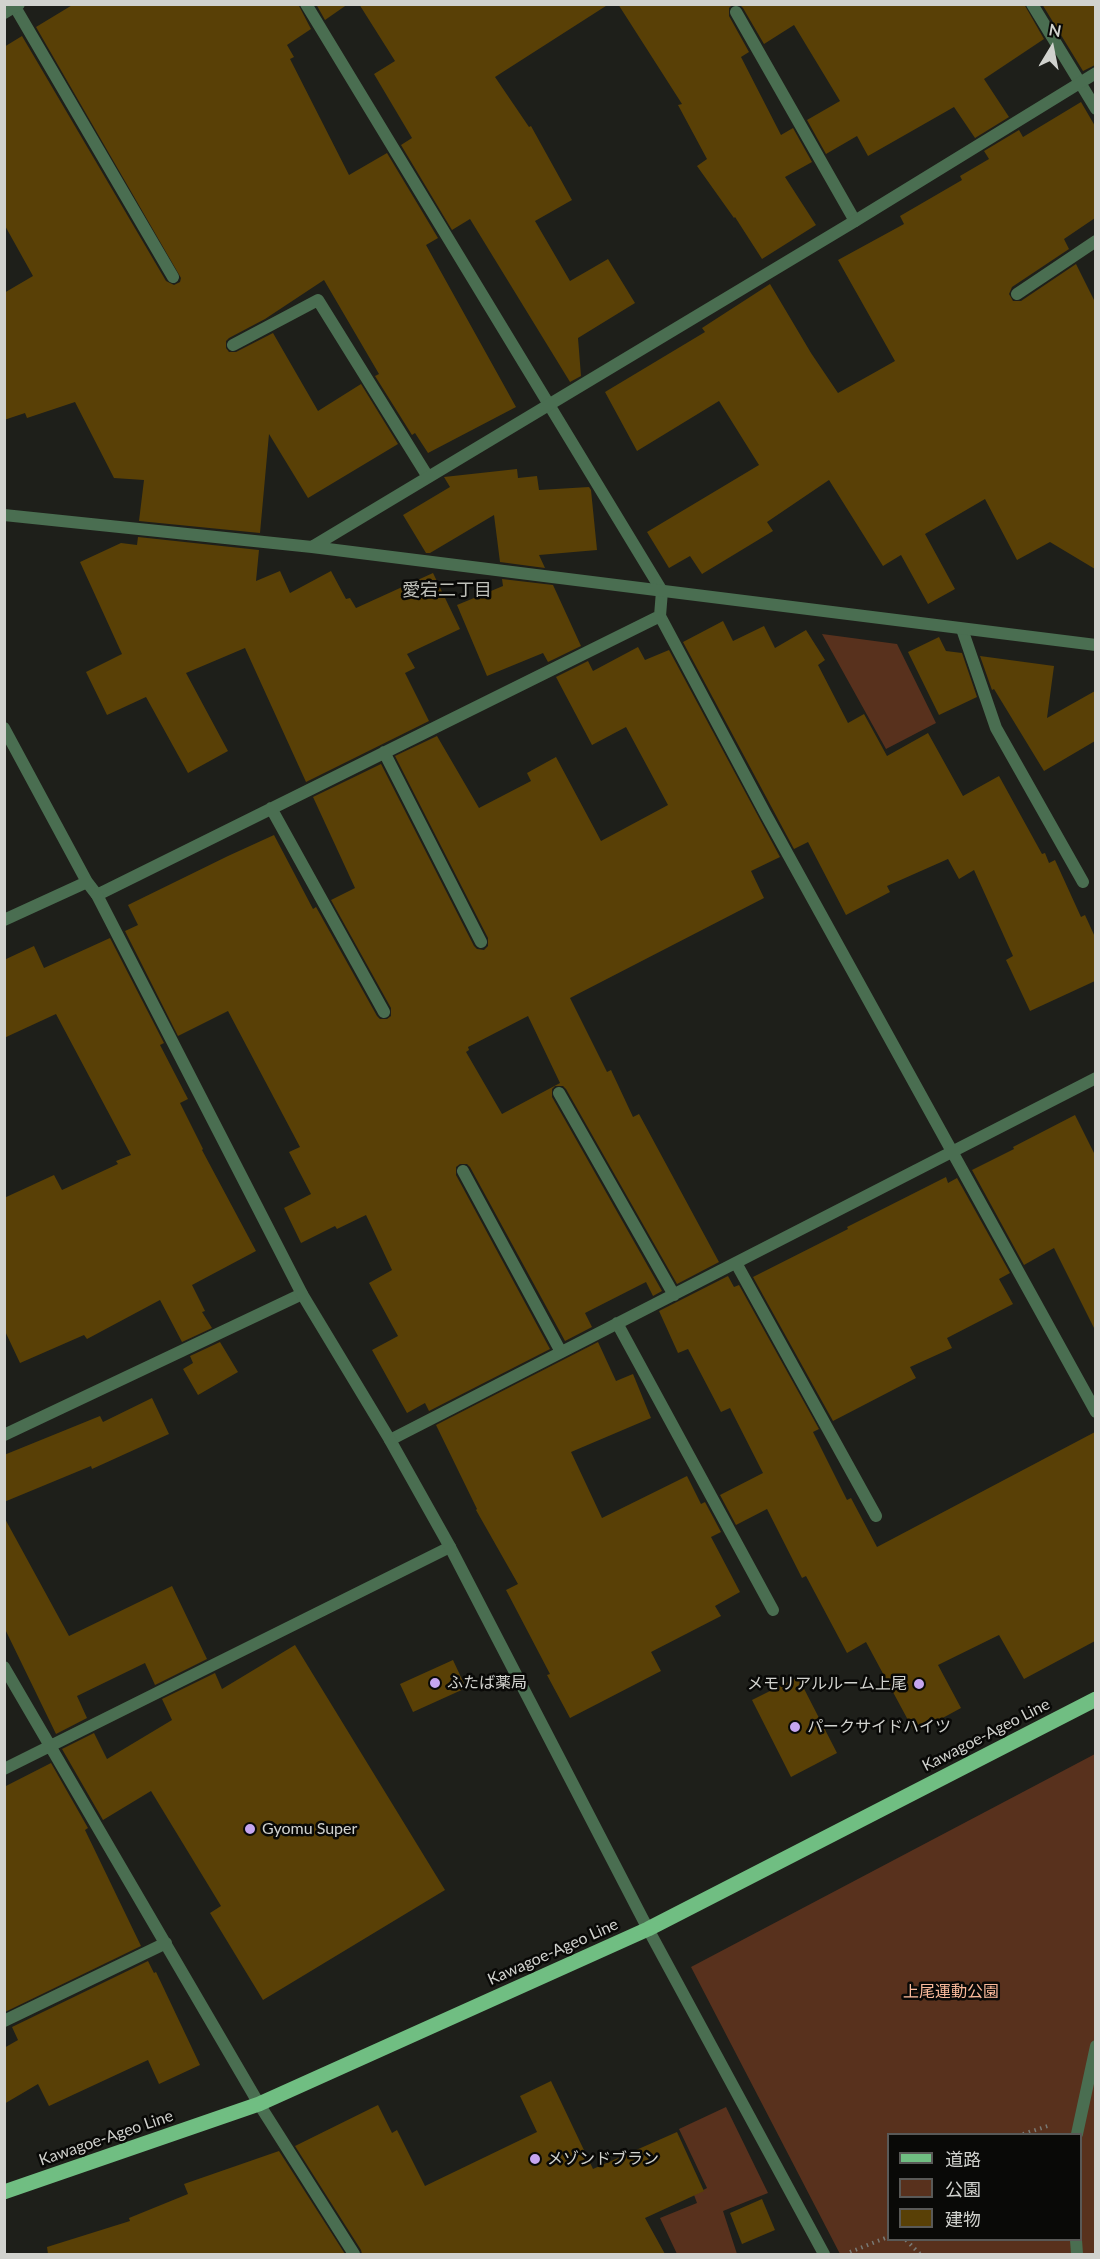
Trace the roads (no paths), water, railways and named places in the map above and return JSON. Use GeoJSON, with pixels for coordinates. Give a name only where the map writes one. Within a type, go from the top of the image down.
{"type":"FeatureCollection","features":[{"type":"Feature","properties":{"kind":"main road","name":"Kawagoe-Ageo Line"},"geometry":{"type":"LineString","coordinates":[[4,2192],[259,2104],[648,1929],[1095,1699]]}},
{"type":"Feature","properties":{"kind":"street"},"geometry":{"type":"LineString","coordinates":[[306,4],[662,591],[660,616],[765,813],[1095,1412]]}},
{"type":"Feature","properties":{"kind":"street"},"geometry":{"type":"LineString","coordinates":[[1032,4],[1095,109]]}},
{"type":"Feature","properties":{"kind":"street"},"geometry":{"type":"LineString","coordinates":[[13,8],[173,277]]}},
{"type":"Feature","properties":{"kind":"street"},"geometry":{"type":"LineString","coordinates":[[736,12],[855,221]]}},
{"type":"Feature","properties":{"kind":"street"},"geometry":{"type":"LineString","coordinates":[[312,547],[1095,74]]}},
{"type":"Feature","properties":{"kind":"street"},"geometry":{"type":"LineString","coordinates":[[1017,294],[1095,241]]}},
{"type":"Feature","properties":{"kind":"street"},"geometry":{"type":"LineString","coordinates":[[233,345],[318,300],[428,477]]}},
{"type":"Feature","properties":{"kind":"street"},"geometry":{"type":"LineString","coordinates":[[4,515],[312,547],[1095,645]]}},
{"type":"Feature","properties":{"kind":"street"},"geometry":{"type":"LineString","coordinates":[[97,895],[660,616]]}},
{"type":"Feature","properties":{"kind":"street"},"geometry":{"type":"LineString","coordinates":[[962,629],[996,728],[1083,882]]}},
{"type":"Feature","properties":{"kind":"street"},"geometry":{"type":"LineString","coordinates":[[4,728],[87,882],[97,895],[302,1294],[390,1440],[450,1547],[648,1929],[824,2254]]}},
{"type":"Feature","properties":{"kind":"street"},"geometry":{"type":"LineString","coordinates":[[384,752],[481,942]]}},
{"type":"Feature","properties":{"kind":"street"},"geometry":{"type":"LineString","coordinates":[[272,808],[384,1012]]}},
{"type":"Feature","properties":{"kind":"street"},"geometry":{"type":"LineString","coordinates":[[4,920],[87,882]]}},
{"type":"Feature","properties":{"kind":"street"},"geometry":{"type":"LineString","coordinates":[[390,1440],[1095,1078]]}},
{"type":"Feature","properties":{"kind":"street"},"geometry":{"type":"LineString","coordinates":[[559,1093],[674,1295]]}},
{"type":"Feature","properties":{"kind":"street"},"geometry":{"type":"LineString","coordinates":[[463,1171],[561,1352]]}},
{"type":"Feature","properties":{"kind":"street"},"geometry":{"type":"LineString","coordinates":[[736,1263],[876,1516]]}},
{"type":"Feature","properties":{"kind":"street"},"geometry":{"type":"LineString","coordinates":[[4,1435],[302,1294]]}},
{"type":"Feature","properties":{"kind":"street"},"geometry":{"type":"LineString","coordinates":[[617,1323],[774,1611]]}},
{"type":"Feature","properties":{"kind":"street"},"geometry":{"type":"LineString","coordinates":[[4,1768],[450,1547]]}},
{"type":"Feature","properties":{"kind":"street"},"geometry":{"type":"LineString","coordinates":[[4,1667],[259,2104],[354,2254]]}},
{"type":"Feature","properties":{"kind":"street"},"geometry":{"type":"LineString","coordinates":[[4,2021],[166,1943]]}},
{"type":"Feature","properties":{"kind":"street"},"geometry":{"type":"LineString","coordinates":[[1077,2133],[1095,2046]]}},
{"type":"Feature","properties":{"kind":"place","name":"ふたば薬局"},"geometry":{"type":"Point","coordinates":[435,1683]}},
{"type":"Feature","properties":{"kind":"place","name":"メモリアルルーム上尾"},"geometry":{"type":"Point","coordinates":[919,1684]}},
{"type":"Feature","properties":{"kind":"place","name":"パークサイドハイツ"},"geometry":{"type":"Point","coordinates":[795,1727]}},
{"type":"Feature","properties":{"kind":"place","name":"Gyomu Super"},"geometry":{"type":"Point","coordinates":[250,1829]}},
{"type":"Feature","properties":{"kind":"place","name":"メゾンドブラン"},"geometry":{"type":"Point","coordinates":[535,2159]}},
{"type":"Feature","properties":{"kind":"district","name":"愛宕二丁目"},"geometry":{"type":"Point","coordinates":[447,590]}},
{"type":"Feature","properties":{"kind":"park label","name":"上尾運動公園"},"geometry":{"type":"Point","coordinates":[951,1992]}}]}
